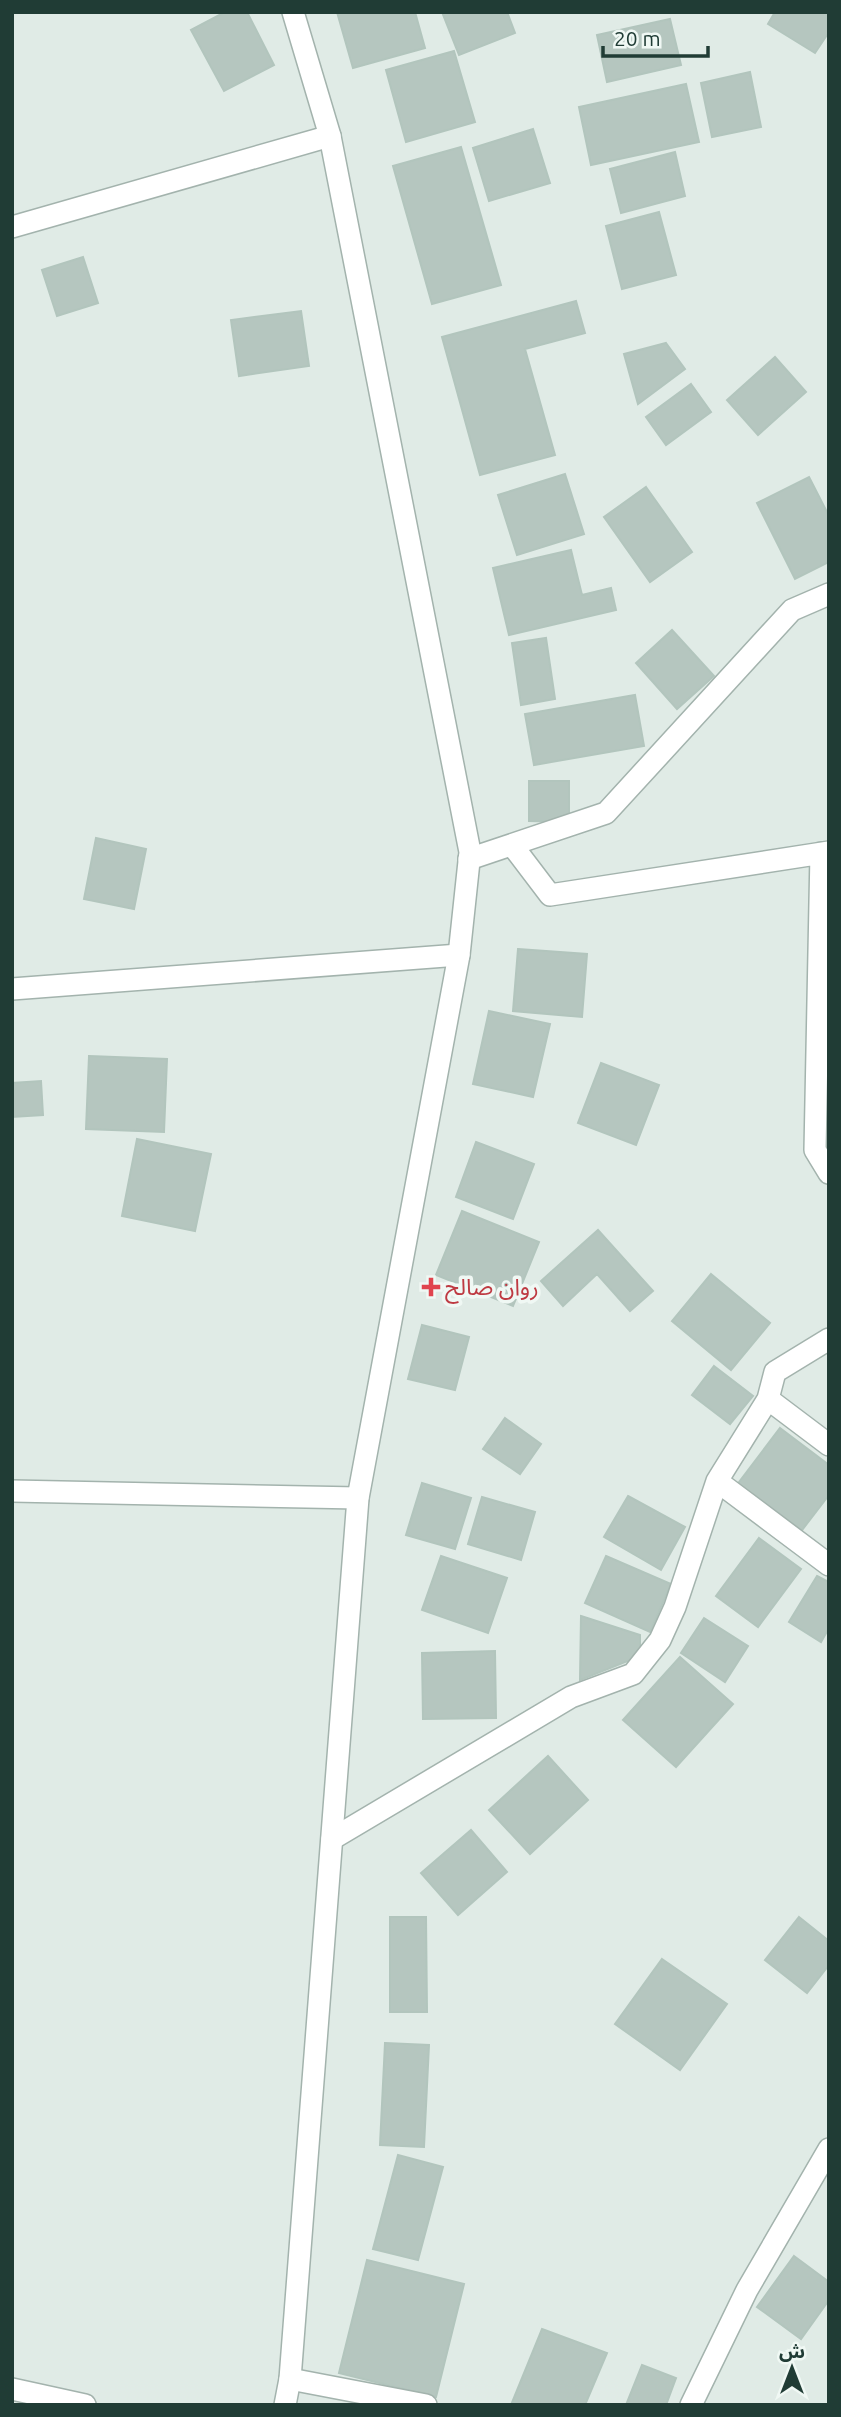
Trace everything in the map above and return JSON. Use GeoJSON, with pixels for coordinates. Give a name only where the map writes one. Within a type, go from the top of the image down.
{"type":"FeatureCollection","features":[{"type":"Feature","properties":{"kind":"street"},"geometry":{"type":"LineString","coordinates":[[285,2405],[290,2379],[358,1498],[460,955],[469,859],[330,136],[293,12]]}},
{"type":"Feature","properties":{"kind":"street"},"geometry":{"type":"LineString","coordinates":[[12,227],[330,136]]}},
{"type":"Feature","properties":{"kind":"street"},"geometry":{"type":"LineString","coordinates":[[469,859],[606,813],[792,610],[829,594]]}},
{"type":"Feature","properties":{"kind":"street"},"geometry":{"type":"LineString","coordinates":[[512,845],[550,895],[825,852],[815,1150],[829,1173]]}},
{"type":"Feature","properties":{"kind":"street"},"geometry":{"type":"LineString","coordinates":[[12,989],[460,955]]}},
{"type":"Feature","properties":{"kind":"street"},"geometry":{"type":"LineString","coordinates":[[332,1839],[571,1697],[633,1674],[660,1640],[675,1607],[717,1481],[768,1399],[775,1372],[829,1339]]}},
{"type":"Feature","properties":{"kind":"street"},"geometry":{"type":"LineString","coordinates":[[768,1399],[829,1445]]}},
{"type":"Feature","properties":{"kind":"street"},"geometry":{"type":"LineString","coordinates":[[717,1481],[829,1565]]}},
{"type":"Feature","properties":{"kind":"street"},"geometry":{"type":"LineString","coordinates":[[12,1491],[358,1498]]}},
{"type":"Feature","properties":{"kind":"street"},"geometry":{"type":"LineString","coordinates":[[691,2405],[747,2290],[829,2149]]}},
{"type":"Feature","properties":{"kind":"street"},"geometry":{"type":"LineString","coordinates":[[290,2379],[426,2405]]}},
{"type":"Feature","properties":{"kind":"street"},"geometry":{"type":"LineString","coordinates":[[12,2389],[86,2405]]}},
{"type":"Feature","properties":{"kind":"building"},"geometry":{"type":"Polygon","coordinates":[[[225,12],[247,12],[274,65],[224,91],[191,30],[225,12]]]}},
{"type":"Feature","properties":{"kind":"building"},"geometry":{"type":"Polygon","coordinates":[[[337,12],[415,12],[425,48],[353,68],[337,12]]]}},
{"type":"Feature","properties":{"kind":"building"},"geometry":{"type":"Polygon","coordinates":[[[442,12],[507,12],[515,33],[459,55],[442,12]]]}},
{"type":"Feature","properties":{"kind":"building"},"geometry":{"type":"Polygon","coordinates":[[[775,12],[829,12],[829,32],[815,53],[768,24],[775,12]]]}},
{"type":"Feature","properties":{"kind":"building"},"geometry":{"type":"Polygon","coordinates":[[[670,19],[681,65],[607,82],[597,35],[670,19]]]}},
{"type":"Feature","properties":{"kind":"building"},"geometry":{"type":"Polygon","coordinates":[[[454,51],[475,122],[406,142],[386,70],[454,51]]]}},
{"type":"Feature","properties":{"kind":"building"},"geometry":{"type":"Polygon","coordinates":[[[750,72],[761,127],[712,137],[701,83],[750,72]]]}},
{"type":"Feature","properties":{"kind":"building"},"geometry":{"type":"Polygon","coordinates":[[[686,84],[699,142],[591,165],[579,107],[686,84]]]}},
{"type":"Feature","properties":{"kind":"building"},"geometry":{"type":"Polygon","coordinates":[[[533,129],[550,183],[489,201],[473,148],[533,129]]]}},
{"type":"Feature","properties":{"kind":"building"},"geometry":{"type":"Polygon","coordinates":[[[461,147],[501,285],[432,304],[393,166],[461,147]]]}},
{"type":"Feature","properties":{"kind":"building"},"geometry":{"type":"Polygon","coordinates":[[[675,152],[685,196],[621,213],[610,169],[675,152]]]}},
{"type":"Feature","properties":{"kind":"building"},"geometry":{"type":"Polygon","coordinates":[[[659,212],[676,275],[622,289],[606,226],[659,212]]]}},
{"type":"Feature","properties":{"kind":"building"},"geometry":{"type":"Polygon","coordinates":[[[83,257],[98,303],[57,316],[42,270],[83,257]]]}},
{"type":"Feature","properties":{"kind":"building"},"geometry":{"type":"Polygon","coordinates":[[[576,301],[585,333],[525,349],[555,455],[480,475],[442,337],[576,301]]]}},
{"type":"Feature","properties":{"kind":"building"},"geometry":{"type":"Polygon","coordinates":[[[301,311],[309,366],[239,376],[231,320],[301,311]]]}},
{"type":"Feature","properties":{"kind":"building"},"geometry":{"type":"Polygon","coordinates":[[[666,343],[685,369],[638,404],[624,354],[666,343]]]}},
{"type":"Feature","properties":{"kind":"building"},"geometry":{"type":"Polygon","coordinates":[[[775,357],[806,392],[758,435],[727,400],[775,357]]]}},
{"type":"Feature","properties":{"kind":"building"},"geometry":{"type":"Polygon","coordinates":[[[691,384],[711,412],[666,445],[646,417],[691,384]]]}},
{"type":"Feature","properties":{"kind":"building"},"geometry":{"type":"Polygon","coordinates":[[[565,474],[584,534],[517,555],[498,495],[565,474]]]}},
{"type":"Feature","properties":{"kind":"building"},"geometry":{"type":"Polygon","coordinates":[[[809,477],[829,516],[829,562],[795,579],[757,503],[809,477]]]}},
{"type":"Feature","properties":{"kind":"building"},"geometry":{"type":"Polygon","coordinates":[[[646,487],[692,552],[650,582],[604,517],[646,487]]]}},
{"type":"Feature","properties":{"kind":"building"},"geometry":{"type":"Polygon","coordinates":[[[571,550],[582,595],[611,588],[616,610],[509,635],[493,568],[571,550]]]}},
{"type":"Feature","properties":{"kind":"building"},"geometry":{"type":"Polygon","coordinates":[[[672,630],[714,676],[677,709],[636,663],[672,630]]]}},
{"type":"Feature","properties":{"kind":"building"},"geometry":{"type":"Polygon","coordinates":[[[546,638],[555,699],[521,705],[512,643],[546,638]]]}},
{"type":"Feature","properties":{"kind":"building"},"geometry":{"type":"Polygon","coordinates":[[[635,695],[644,746],[534,765],[525,714],[635,695]]]}},
{"type":"Feature","properties":{"kind":"building"},"geometry":{"type":"Polygon","coordinates":[[[529,781],[569,781],[569,822],[529,821],[529,781]]]}},
{"type":"Feature","properties":{"kind":"building"},"geometry":{"type":"Polygon","coordinates":[[[96,838],[146,849],[134,909],[84,899],[96,838]]]}},
{"type":"Feature","properties":{"kind":"building"},"geometry":{"type":"Polygon","coordinates":[[[518,949],[587,954],[582,1017],[513,1011],[518,949]]]}},
{"type":"Feature","properties":{"kind":"building"},"geometry":{"type":"Polygon","coordinates":[[[489,1011],[550,1024],[533,1097],[473,1084],[489,1011]]]}},
{"type":"Feature","properties":{"kind":"building"},"geometry":{"type":"Polygon","coordinates":[[[89,1056],[167,1059],[164,1132],[86,1129],[89,1056]]]}},
{"type":"Feature","properties":{"kind":"building"},"geometry":{"type":"Polygon","coordinates":[[[601,1063],[659,1085],[636,1145],[578,1123],[601,1063]]]}},
{"type":"Feature","properties":{"kind":"building"},"geometry":{"type":"Polygon","coordinates":[[[41,1081],[43,1115],[12,1117],[12,1083],[41,1081]]]}},
{"type":"Feature","properties":{"kind":"building"},"geometry":{"type":"Polygon","coordinates":[[[137,1139],[211,1154],[195,1231],[122,1216],[137,1139]]]}},
{"type":"Feature","properties":{"kind":"building"},"geometry":{"type":"Polygon","coordinates":[[[476,1142],[534,1164],[513,1219],[456,1197],[476,1142]]]}},
{"type":"Feature","properties":{"kind":"building"},"geometry":{"type":"Polygon","coordinates":[[[462,1211],[539,1242],[513,1306],[436,1275],[462,1211]]]}},
{"type":"Feature","properties":{"kind":"building"},"geometry":{"type":"Polygon","coordinates":[[[598,1230],[653,1291],[630,1311],[597,1274],[563,1306],[541,1281],[598,1230]]]}},
{"type":"Feature","properties":{"kind":"building"},"geometry":{"type":"Polygon","coordinates":[[[711,1274],[770,1323],[731,1370],[672,1321],[711,1274]]]}},
{"type":"Feature","properties":{"kind":"building"},"geometry":{"type":"Polygon","coordinates":[[[422,1325],[469,1337],[455,1390],[408,1379],[422,1325]]]}},
{"type":"Feature","properties":{"kind":"building"},"geometry":{"type":"Polygon","coordinates":[[[714,1366],[753,1396],[730,1424],[692,1395],[714,1366]]]}},
{"type":"Feature","properties":{"kind":"building"},"geometry":{"type":"Polygon","coordinates":[[[505,1418],[541,1444],[520,1474],[483,1449],[505,1418]]]}},
{"type":"Feature","properties":{"kind":"building"},"geometry":{"type":"Polygon","coordinates":[[[780,1428],[829,1465],[829,1495],[799,1534],[736,1486],[780,1428]]]}},
{"type":"Feature","properties":{"kind":"building"},"geometry":{"type":"Polygon","coordinates":[[[422,1483],[471,1498],[455,1549],[406,1535],[422,1483]]]}},
{"type":"Feature","properties":{"kind":"building"},"geometry":{"type":"Polygon","coordinates":[[[628,1496],[685,1527],[661,1570],[604,1537],[628,1496]]]}},
{"type":"Feature","properties":{"kind":"building"},"geometry":{"type":"Polygon","coordinates":[[[482,1497],[535,1512],[521,1560],[468,1544],[482,1497]]]}},
{"type":"Feature","properties":{"kind":"building"},"geometry":{"type":"Polygon","coordinates":[[[759,1538],[801,1569],[758,1627],[716,1596],[759,1538]]]}},
{"type":"Feature","properties":{"kind":"building"},"geometry":{"type":"Polygon","coordinates":[[[441,1556],[507,1578],[488,1633],[422,1610],[441,1556]]]}},
{"type":"Feature","properties":{"kind":"building"},"geometry":{"type":"Polygon","coordinates":[[[606,1556],[671,1584],[650,1632],[585,1603],[606,1556]]]}},
{"type":"Feature","properties":{"kind":"building"},"geometry":{"type":"Polygon","coordinates":[[[817,1576],[829,1582],[829,1628],[821,1642],[789,1622],[817,1576]]]}},
{"type":"Feature","properties":{"kind":"building"},"geometry":{"type":"Polygon","coordinates":[[[581,1616],[640,1635],[640,1656],[580,1680],[581,1616]]]}},
{"type":"Feature","properties":{"kind":"building"},"geometry":{"type":"Polygon","coordinates":[[[704,1618],[748,1646],[725,1682],[681,1653],[704,1618]]]}},
{"type":"Feature","properties":{"kind":"building"},"geometry":{"type":"Polygon","coordinates":[[[495,1651],[496,1718],[423,1719],[422,1653],[495,1651]]]}},
{"type":"Feature","properties":{"kind":"building"},"geometry":{"type":"Polygon","coordinates":[[[680,1657],[733,1704],[676,1767],[623,1720],[680,1657]]]}},
{"type":"Feature","properties":{"kind":"building"},"geometry":{"type":"Polygon","coordinates":[[[548,1756],[588,1800],[530,1854],[489,1810],[548,1756]]]}},
{"type":"Feature","properties":{"kind":"building"},"geometry":{"type":"Polygon","coordinates":[[[471,1830],[507,1872],[458,1915],[421,1873],[471,1830]]]}},
{"type":"Feature","properties":{"kind":"building"},"geometry":{"type":"Polygon","coordinates":[[[390,1917],[426,1917],[427,2012],[390,2012],[390,1917]]]}},
{"type":"Feature","properties":{"kind":"building"},"geometry":{"type":"Polygon","coordinates":[[[799,1917],[829,1941],[829,1965],[807,1993],[765,1960],[799,1917]]]}},
{"type":"Feature","properties":{"kind":"building"},"geometry":{"type":"Polygon","coordinates":[[[662,1959],[727,2004],[680,2070],[615,2024],[662,1959]]]}},
{"type":"Feature","properties":{"kind":"building"},"geometry":{"type":"Polygon","coordinates":[[[385,2043],[429,2045],[424,2147],[380,2145],[385,2043]]]}},
{"type":"Feature","properties":{"kind":"building"},"geometry":{"type":"Polygon","coordinates":[[[398,2155],[443,2167],[418,2260],[373,2249],[398,2155]]]}},
{"type":"Feature","properties":{"kind":"building"},"geometry":{"type":"Polygon","coordinates":[[[794,2256],[829,2282],[829,2300],[801,2339],[757,2307],[794,2256]]]}},
{"type":"Feature","properties":{"kind":"building"},"geometry":{"type":"Polygon","coordinates":[[[367,2260],[464,2284],[436,2397],[339,2373],[367,2260]]]}},
{"type":"Feature","properties":{"kind":"building"},"geometry":{"type":"Polygon","coordinates":[[[542,2329],[607,2353],[585,2405],[511,2405],[542,2329]]]}},
{"type":"Feature","properties":{"kind":"building"},"geometry":{"type":"Polygon","coordinates":[[[642,2365],[676,2378],[666,2405],[626,2405],[642,2365]]]}},
{"type":"Feature","properties":{"kind":"place","name":"روان صالح"},"geometry":{"type":"Point","coordinates":[431,1287]}}]}
